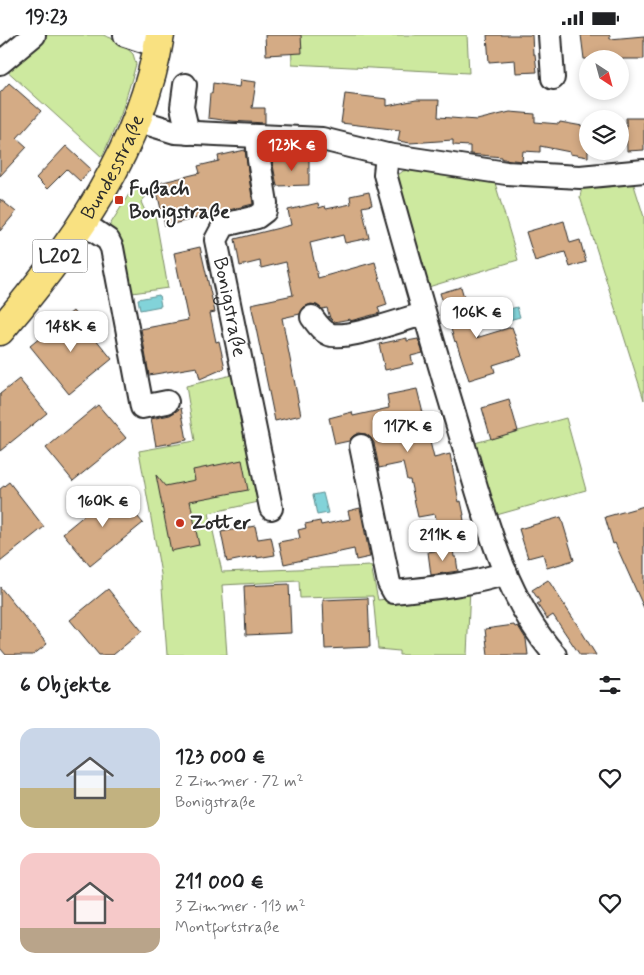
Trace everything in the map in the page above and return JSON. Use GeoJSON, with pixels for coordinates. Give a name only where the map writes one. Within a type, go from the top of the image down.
{"type":"FeatureCollection","features":[{"type":"Feature","properties":{"kind":"main road","name":"Bundesstraße"},"geometry":{"type":"LineString","coordinates":[[0,331],[36,288],[83,223],[109,181],[128,143],[149,83],[159,41]]}},
{"type":"Feature","properties":{"kind":"street"},"geometry":{"type":"LineString","coordinates":[[0,63],[34,35]]}},
{"type":"Feature","properties":{"kind":"street"},"geometry":{"type":"LineString","coordinates":[[125,35],[159,41]]}},
{"type":"Feature","properties":{"kind":"street"},"geometry":{"type":"LineString","coordinates":[[550,35],[553,78]]}},
{"type":"Feature","properties":{"kind":"street"},"geometry":{"type":"LineString","coordinates":[[185,85],[182,107],[188,133]]}},
{"type":"Feature","properties":{"kind":"street"},"geometry":{"type":"LineString","coordinates":[[136,120],[175,132],[322,139],[387,155],[506,173],[580,177],[644,171]]}},
{"type":"Feature","properties":{"kind":"street","name":"Bonigstraße"},"geometry":{"type":"LineString","coordinates":[[257,136],[266,203],[265,211],[257,217],[224,225],[216,240],[271,507]]}},
{"type":"Feature","properties":{"kind":"street"},"geometry":{"type":"LineString","coordinates":[[387,155],[385,174],[423,314],[484,516],[506,573],[528,616],[555,655]]}},
{"type":"Feature","properties":{"kind":"street"},"geometry":{"type":"LineString","coordinates":[[83,223],[108,240],[112,248],[142,407],[167,402]]}},
{"type":"Feature","properties":{"kind":"street"},"geometry":{"type":"LineString","coordinates":[[312,317],[319,327],[330,335],[350,335],[423,314]]}},
{"type":"Feature","properties":{"kind":"street"},"geometry":{"type":"LineString","coordinates":[[361,446],[389,583],[394,592],[490,578],[506,573]]}},
{"type":"Feature","properties":{"kind":"green space"},"geometry":{"type":"Polygon","coordinates":[[[45,35],[103,35],[119,41],[133,54],[136,64],[133,75],[121,114],[102,157],[3,67],[45,35]]]}},
{"type":"Feature","properties":{"kind":"green space"},"geometry":{"type":"Polygon","coordinates":[[[291,35],[467,35],[469,73],[292,64],[291,35]]]}},
{"type":"Feature","properties":{"kind":"green space"},"geometry":{"type":"Polygon","coordinates":[[[410,170],[495,183],[518,260],[425,288],[397,193],[398,175],[403,171],[410,170]]]}},
{"type":"Feature","properties":{"kind":"green space"},"geometry":{"type":"Polygon","coordinates":[[[633,182],[644,217],[644,400],[580,197],[582,186],[633,182]]]}},
{"type":"Feature","properties":{"kind":"green space"},"geometry":{"type":"Polygon","coordinates":[[[136,183],[148,194],[141,202],[146,213],[154,209],[168,288],[125,294],[108,228],[136,183]]]}},
{"type":"Feature","properties":{"kind":"green space"},"geometry":{"type":"Polygon","coordinates":[[[236,374],[263,501],[209,513],[222,572],[371,566],[378,600],[425,595],[470,587],[467,655],[399,655],[399,651],[378,649],[373,596],[300,598],[299,581],[222,585],[227,655],[167,655],[161,574],[139,451],[195,441],[186,386],[236,374]]]}},
{"type":"Feature","properties":{"kind":"green space"},"geometry":{"type":"Polygon","coordinates":[[[566,418],[586,490],[493,516],[471,444],[566,418]]]}},
{"type":"Feature","properties":{"kind":"water"},"geometry":{"type":"Polygon","coordinates":[[[159,295],[161,306],[140,310],[138,299],[159,295]]]}},
{"type":"Feature","properties":{"kind":"water"},"geometry":{"type":"Polygon","coordinates":[[[517,307],[520,317],[502,322],[498,319],[499,312],[517,307]]]}},
{"type":"Feature","properties":{"kind":"water"},"geometry":{"type":"Polygon","coordinates":[[[323,493],[328,513],[317,515],[313,495],[323,493]]]}},
{"type":"Feature","properties":{"kind":"building"},"geometry":{"type":"Polygon","coordinates":[[[265,35],[301,35],[302,53],[266,55],[265,35]]]}},
{"type":"Feature","properties":{"kind":"building"},"geometry":{"type":"Polygon","coordinates":[[[487,35],[532,35],[533,54],[535,54],[537,72],[516,73],[515,60],[489,62],[487,35]]]}},
{"type":"Feature","properties":{"kind":"building"},"geometry":{"type":"Polygon","coordinates":[[[581,35],[610,35],[610,39],[644,36],[644,59],[629,59],[629,50],[583,50],[581,35]]]}},
{"type":"Feature","properties":{"kind":"building"},"geometry":{"type":"Polygon","coordinates":[[[240,80],[256,82],[252,108],[265,108],[265,123],[208,118],[210,93],[212,94],[213,83],[239,87],[240,80]]]}},
{"type":"Feature","properties":{"kind":"building"},"geometry":{"type":"Polygon","coordinates":[[[9,83],[41,111],[17,138],[27,147],[0,176],[0,93],[9,83]]]}},
{"type":"Feature","properties":{"kind":"building"},"geometry":{"type":"Polygon","coordinates":[[[345,94],[387,99],[387,106],[416,100],[439,100],[438,117],[477,120],[510,112],[535,114],[535,122],[559,124],[560,122],[579,125],[579,156],[540,146],[540,152],[523,151],[522,161],[502,159],[502,157],[470,154],[470,146],[453,145],[453,140],[410,143],[398,141],[400,130],[341,123],[345,94]]]}},
{"type":"Feature","properties":{"kind":"building"},"geometry":{"type":"Polygon","coordinates":[[[629,118],[644,118],[644,150],[629,151],[629,118]]]}},
{"type":"Feature","properties":{"kind":"building"},"geometry":{"type":"Polygon","coordinates":[[[66,146],[91,169],[80,181],[67,169],[47,189],[36,178],[66,146]]]}},
{"type":"Feature","properties":{"kind":"building"},"geometry":{"type":"Polygon","coordinates":[[[245,150],[253,204],[165,226],[155,184],[200,173],[198,166],[219,161],[218,156],[245,150]]]}},
{"type":"Feature","properties":{"kind":"building"},"geometry":{"type":"Polygon","coordinates":[[[309,159],[309,185],[277,186],[272,160],[309,159]]]}},
{"type":"Feature","properties":{"kind":"building"},"geometry":{"type":"Polygon","coordinates":[[[369,192],[372,205],[362,207],[369,238],[345,243],[343,235],[310,243],[318,278],[375,262],[387,305],[378,308],[380,313],[350,321],[350,319],[334,322],[330,318],[327,308],[322,309],[317,305],[311,304],[304,307],[300,314],[282,318],[301,415],[275,421],[251,304],[293,295],[286,262],[261,268],[260,261],[240,266],[235,239],[291,225],[288,210],[318,203],[319,208],[325,206],[326,209],[351,204],[350,196],[369,192]]]}},
{"type":"Feature","properties":{"kind":"building"},"geometry":{"type":"Polygon","coordinates":[[[0,199],[16,212],[0,231],[0,199]]]}},
{"type":"Feature","properties":{"kind":"building"},"geometry":{"type":"Polygon","coordinates":[[[564,221],[570,243],[580,240],[586,262],[570,267],[565,252],[535,261],[526,232],[564,221]]]}},
{"type":"Feature","properties":{"kind":"building"},"geometry":{"type":"Polygon","coordinates":[[[200,247],[215,312],[210,313],[216,342],[219,341],[225,368],[200,379],[197,367],[149,375],[141,329],[188,320],[174,253],[200,247]]]}},
{"type":"Feature","properties":{"kind":"building"},"geometry":{"type":"Polygon","coordinates":[[[461,287],[476,338],[512,327],[522,356],[493,365],[495,372],[469,380],[440,293],[461,287]]]}},
{"type":"Feature","properties":{"kind":"building"},"geometry":{"type":"Polygon","coordinates":[[[73,311],[112,359],[69,394],[30,346],[73,311]]]}},
{"type":"Feature","properties":{"kind":"building"},"geometry":{"type":"Polygon","coordinates":[[[407,338],[407,341],[418,339],[423,353],[411,356],[413,364],[385,370],[379,344],[407,338]]]}},
{"type":"Feature","properties":{"kind":"building"},"geometry":{"type":"Polygon","coordinates":[[[19,379],[47,413],[0,451],[0,394],[19,379]]]}},
{"type":"Feature","properties":{"kind":"building"},"geometry":{"type":"Polygon","coordinates":[[[417,389],[434,458],[450,454],[464,521],[438,527],[435,514],[418,517],[410,480],[407,480],[403,463],[379,468],[374,443],[366,434],[358,433],[349,441],[335,444],[329,418],[352,412],[353,416],[389,408],[387,395],[417,389]]]}},
{"type":"Feature","properties":{"kind":"building"},"geometry":{"type":"Polygon","coordinates":[[[509,400],[518,431],[491,439],[482,408],[509,400]]]}},
{"type":"Feature","properties":{"kind":"building"},"geometry":{"type":"Polygon","coordinates":[[[98,405],[126,438],[73,481],[46,448],[98,405]]]}},
{"type":"Feature","properties":{"kind":"building"},"geometry":{"type":"Polygon","coordinates":[[[181,408],[187,440],[156,446],[151,419],[170,415],[181,408]]]}},
{"type":"Feature","properties":{"kind":"building","name":"Zotter"},"geometry":{"type":"Polygon","coordinates":[[[242,460],[248,490],[190,501],[199,545],[171,551],[156,475],[165,486],[195,480],[193,470],[242,460]]]}},
{"type":"Feature","properties":{"kind":"building"},"geometry":{"type":"Polygon","coordinates":[[[9,482],[44,527],[0,562],[0,489],[9,482]]]}},
{"type":"Feature","properties":{"kind":"building"},"geometry":{"type":"Polygon","coordinates":[[[115,490],[143,523],[90,566],[63,533],[115,490]]]}},
{"type":"Feature","properties":{"kind":"building"},"geometry":{"type":"Polygon","coordinates":[[[644,506],[644,608],[615,543],[613,544],[605,517],[644,506]]]}},
{"type":"Feature","properties":{"kind":"building"},"geometry":{"type":"Polygon","coordinates":[[[360,508],[370,557],[356,560],[354,549],[284,564],[279,542],[300,538],[298,530],[306,528],[305,524],[320,521],[321,525],[350,519],[348,511],[360,508]]]}},
{"type":"Feature","properties":{"kind":"building"},"geometry":{"type":"Polygon","coordinates":[[[561,517],[574,560],[547,568],[543,554],[528,558],[519,529],[561,517]]]}},
{"type":"Feature","properties":{"kind":"building"},"geometry":{"type":"Polygon","coordinates":[[[255,526],[258,539],[271,537],[275,555],[257,558],[257,556],[227,562],[221,532],[255,526]]]}},
{"type":"Feature","properties":{"kind":"building"},"geometry":{"type":"Polygon","coordinates":[[[453,548],[458,571],[431,575],[428,552],[453,548]]]}},
{"type":"Feature","properties":{"kind":"building"},"geometry":{"type":"Polygon","coordinates":[[[548,580],[596,655],[580,655],[553,615],[547,619],[537,604],[540,602],[532,590],[548,580]]]}},
{"type":"Feature","properties":{"kind":"building"},"geometry":{"type":"Polygon","coordinates":[[[289,584],[291,633],[246,635],[244,586],[289,584]]]}},
{"type":"Feature","properties":{"kind":"building"},"geometry":{"type":"Polygon","coordinates":[[[0,587],[47,644],[33,655],[6,655],[0,648],[0,587]]]}},
{"type":"Feature","properties":{"kind":"building"},"geometry":{"type":"Polygon","coordinates":[[[108,589],[142,631],[113,655],[99,655],[70,620],[108,589]]]}},
{"type":"Feature","properties":{"kind":"building"},"geometry":{"type":"Polygon","coordinates":[[[368,598],[370,647],[325,649],[323,600],[368,598]]]}},
{"type":"Feature","properties":{"kind":"building"},"geometry":{"type":"Polygon","coordinates":[[[514,625],[515,627],[518,626],[526,639],[528,655],[488,655],[485,629],[514,625]]]}},
{"type":"Feature","properties":{"kind":"place","name":"Fußach Bonigstraße"},"geometry":{"type":"Point","coordinates":[119,200]}},
{"type":"Feature","properties":{"kind":"place","name":"Zotter"},"geometry":{"type":"Point","coordinates":[180,523]}}]}
